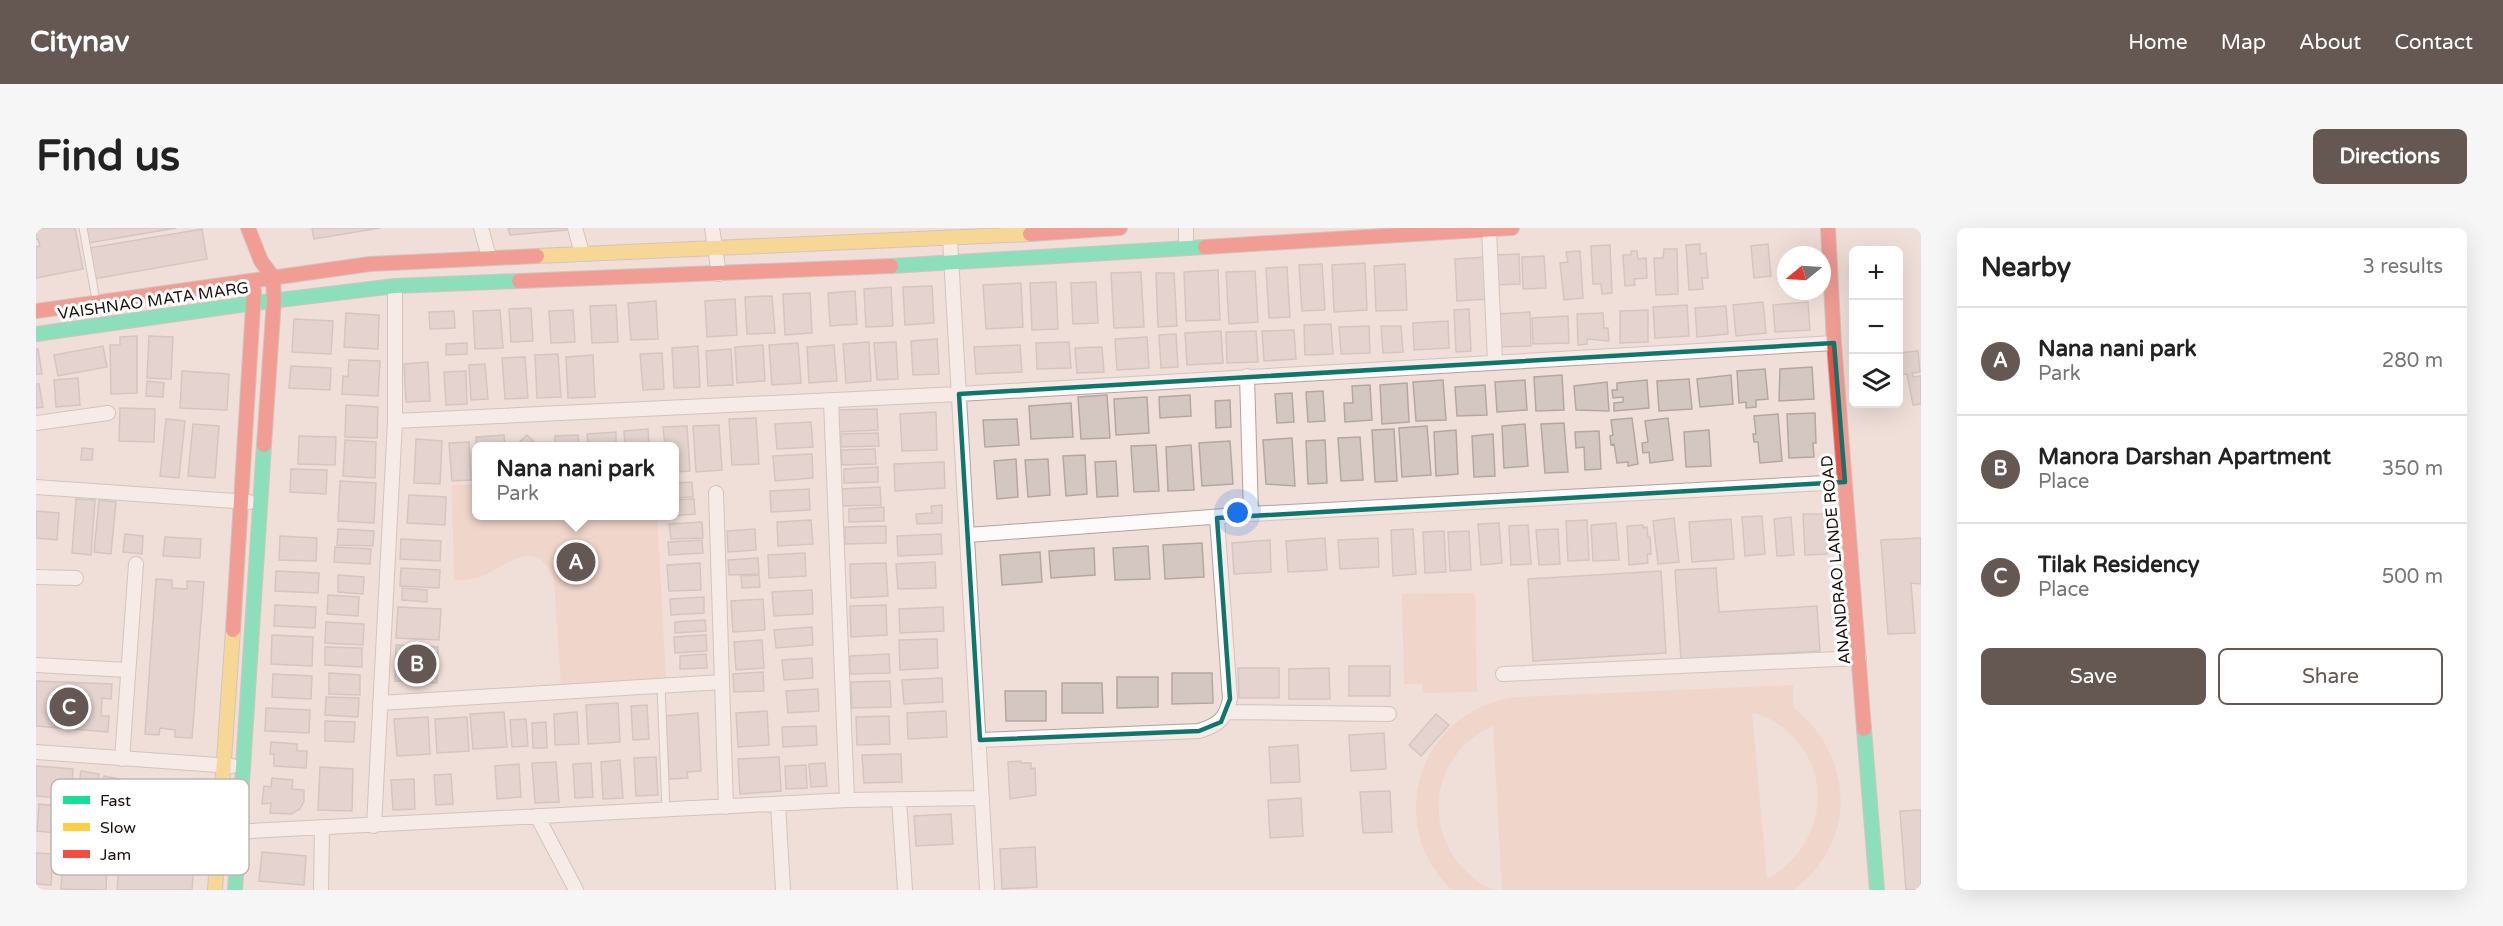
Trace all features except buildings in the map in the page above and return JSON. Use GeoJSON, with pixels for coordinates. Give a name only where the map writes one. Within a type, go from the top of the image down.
{"type":"FeatureCollection","features":[{"type":"Feature","properties":{"kind":"main road"},"geometry":{"type":"LineString","coordinates":[[242,779],[274,300],[273,278],[269,269],[261,261],[248,228]]}},
{"type":"Feature","properties":{"kind":"main road","name":"VAISHNAO MATA MARG"},"geometry":{"type":"LineString","coordinates":[[36,311],[369,264],[1120,228]]}},
{"type":"Feature","properties":{"kind":"main road","name":"VAISHNAO MATA MARG"},"geometry":{"type":"LineString","coordinates":[[36,333],[274,300],[395,286],[951,263],[1512,228]]}},
{"type":"Feature","properties":{"kind":"main road","name":"ANANDRAO LANDE ROAD"},"geometry":{"type":"LineString","coordinates":[[1828,228],[1834,343],[1877,890]]}},
{"type":"Feature","properties":{"kind":"main road"},"geometry":{"type":"LineString","coordinates":[[222,779],[242,502],[254,280],[255,272],[261,261]]}},
{"type":"Feature","properties":{"kind":"main road"},"geometry":{"type":"LineString","coordinates":[[215,890],[216,875]]}},
{"type":"Feature","properties":{"kind":"main road"},"geometry":{"type":"LineString","coordinates":[[235,890],[236,875]]}},
{"type":"Feature","properties":{"kind":"street"},"geometry":{"type":"LineString","coordinates":[[481,228],[489,257]]}},
{"type":"Feature","properties":{"kind":"street"},"geometry":{"type":"LineString","coordinates":[[575,228],[582,253]]}},
{"type":"Feature","properties":{"kind":"street"},"geometry":{"type":"LineString","coordinates":[[712,228],[719,274]]}},
{"type":"Feature","properties":{"kind":"street"},"geometry":{"type":"LineString","coordinates":[[1186,228],[1186,248]]}},
{"type":"Feature","properties":{"kind":"street"},"geometry":{"type":"LineString","coordinates":[[1489,229],[1495,362]]}},
{"type":"Feature","properties":{"kind":"street"},"geometry":{"type":"LineString","coordinates":[[941,235],[951,263],[987,890]]}},
{"type":"Feature","properties":{"kind":"street"},"geometry":{"type":"LineString","coordinates":[[374,826],[395,421],[395,286]]}},
{"type":"Feature","properties":{"kind":"street"},"geometry":{"type":"LineString","coordinates":[[395,421],[831,401],[1834,343]]}},
{"type":"Feature","properties":{"kind":"street"},"geometry":{"type":"LineString","coordinates":[[1247,376],[1251,514]]}},
{"type":"Feature","properties":{"kind":"street"},"geometry":{"type":"LineString","coordinates":[[831,401],[848,800]]}},
{"type":"Feature","properties":{"kind":"street"},"geometry":{"type":"LineString","coordinates":[[36,423],[108,413]]}},
{"type":"Feature","properties":{"kind":"street"},"geometry":{"type":"LineString","coordinates":[[968,535],[1251,514],[1845,482]]}},
{"type":"Feature","properties":{"kind":"street"},"geometry":{"type":"LineString","coordinates":[[36,487],[261,504]]}},
{"type":"Feature","properties":{"kind":"street"},"geometry":{"type":"LineString","coordinates":[[716,493],[726,807]]}},
{"type":"Feature","properties":{"kind":"street"},"geometry":{"type":"LineString","coordinates":[[980,740],[1199,731],[1221,722],[1227,712],[1230,699],[1217,518]]}},
{"type":"Feature","properties":{"kind":"street"},"geometry":{"type":"LineString","coordinates":[[122,759],[136,564]]}},
{"type":"Feature","properties":{"kind":"street"},"geometry":{"type":"LineString","coordinates":[[36,577],[76,578]]}},
{"type":"Feature","properties":{"kind":"street"},"geometry":{"type":"LineString","coordinates":[[1503,674],[1859,658]]}},
{"type":"Feature","properties":{"kind":"street"},"geometry":{"type":"LineString","coordinates":[[36,665],[127,670]]}},
{"type":"Feature","properties":{"kind":"street"},"geometry":{"type":"LineString","coordinates":[[380,703],[722,682]]}},
{"type":"Feature","properties":{"kind":"street"},"geometry":{"type":"LineString","coordinates":[[1227,712],[1389,714]]}},
{"type":"Feature","properties":{"kind":"street"},"geometry":{"type":"LineString","coordinates":[[36,753],[243,767]]}},
{"type":"Feature","properties":{"kind":"street"},"geometry":{"type":"LineString","coordinates":[[249,831],[848,800],[982,798]]}},
{"type":"Feature","properties":{"kind":"street"},"geometry":{"type":"LineString","coordinates":[[899,799],[905,890]]}},
{"type":"Feature","properties":{"kind":"street"},"geometry":{"type":"LineString","coordinates":[[778,804],[783,890]]}},
{"type":"Feature","properties":{"kind":"street"},"geometry":{"type":"LineString","coordinates":[[537,816],[576,890]]}},
{"type":"Feature","properties":{"kind":"street"},"geometry":{"type":"LineString","coordinates":[[321,890],[322,828]]}},
{"type":"Feature","properties":{"kind":"lane"},"geometry":{"type":"LineString","coordinates":[[83,228],[97,302]]}},
{"type":"Feature","properties":{"kind":"lane"},"geometry":{"type":"LineString","coordinates":[[661,686],[666,810]]}},
{"type":"Feature","properties":{"kind":"highlighted area"},"geometry":{"type":"Polygon","coordinates":[[[1834,343],[1845,482],[1217,518],[1230,699],[1221,722],[1199,731],[980,740],[959,394],[1834,343]]]}},
{"type":"Feature","properties":{"kind":"shaded area"},"geometry":{"type":"Polygon","coordinates":[[[472,484],[472,520],[657,520],[666,678],[561,685],[554,579],[540,559],[532,556],[514,559],[483,576],[454,581],[452,485],[472,484]]]}},
{"type":"Feature","properties":{"kind":"shaded area"},"geometry":{"type":"Polygon","coordinates":[[[1475,593],[1477,692],[1423,693],[1423,684],[1404,684],[1402,594],[1475,593]]]}},
{"type":"Feature","properties":{"kind":"shaded area"},"geometry":{"type":"Polygon","coordinates":[[[1793,685],[1793,707],[1813,727],[1828,749],[1837,774],[1841,799],[1838,824],[1829,848],[1814,871],[1793,890],[1502,890],[1493,726],[1469,741],[1452,761],[1442,784],[1439,808],[1443,832],[1453,855],[1470,875],[1494,890],[1452,890],[1430,863],[1419,833],[1416,802],[1422,772],[1436,745],[1457,722],[1484,705],[1518,697],[1793,685]],[[1752,713],[1767,879],[1786,866],[1800,850],[1811,831],[1816,811],[1817,790],[1813,769],[1803,749],[1788,732],[1752,713]]]}},
{"type":"Feature","properties":{"kind":"traffic: fast"},"geometry":{"type":"LineString","coordinates":[[891,266],[1205,247]]}},
{"type":"Feature","properties":{"kind":"traffic: fast"},"geometry":{"type":"LineString","coordinates":[[36,334],[254,303],[395,286],[519,281]]}},
{"type":"Feature","properties":{"kind":"traffic: fast"},"geometry":{"type":"LineString","coordinates":[[242,779],[264,445]]}},
{"type":"Feature","properties":{"kind":"traffic: fast"},"geometry":{"type":"LineString","coordinates":[[1864,729],[1877,890]]}},
{"type":"Feature","properties":{"kind":"traffic: fast"},"geometry":{"type":"LineString","coordinates":[[235,890],[236,875]]}},
{"type":"Feature","properties":{"kind":"traffic: slow"},"geometry":{"type":"LineString","coordinates":[[537,256],[1030,234]]}},
{"type":"Feature","properties":{"kind":"traffic: slow"},"geometry":{"type":"LineString","coordinates":[[223,779],[233,630]]}},
{"type":"Feature","properties":{"kind":"traffic: slow"},"geometry":{"type":"LineString","coordinates":[[215,890],[216,875]]}},
{"type":"Feature","properties":{"kind":"traffic: jam"},"geometry":{"type":"LineString","coordinates":[[248,228],[261,261],[273,277],[274,300],[264,445]]}},
{"type":"Feature","properties":{"kind":"traffic: jam"},"geometry":{"type":"LineString","coordinates":[[1030,234],[1120,228]]}},
{"type":"Feature","properties":{"kind":"traffic: jam"},"geometry":{"type":"LineString","coordinates":[[1205,247],[1512,228]]}},
{"type":"Feature","properties":{"kind":"traffic: jam"},"geometry":{"type":"LineString","coordinates":[[1828,228],[1834,343],[1864,729]]}},
{"type":"Feature","properties":{"kind":"traffic: jam"},"geometry":{"type":"LineString","coordinates":[[36,311],[370,264],[537,256]]}},
{"type":"Feature","properties":{"kind":"traffic: jam"},"geometry":{"type":"LineString","coordinates":[[519,281],[891,266]]}},
{"type":"Feature","properties":{"kind":"traffic: jam"},"geometry":{"type":"LineString","coordinates":[[233,630],[254,291]]}},
{"type":"Feature","properties":{"kind":"place","name":"Nana nani park"},"geometry":{"type":"Point","coordinates":[576,562]}},
{"type":"Feature","properties":{"kind":"place","name":"Manora Darshan Apartment"},"geometry":{"type":"Point","coordinates":[417,664]}},
{"type":"Feature","properties":{"kind":"place","name":"Tilak Residency"},"geometry":{"type":"Point","coordinates":[69,707]}}]}
